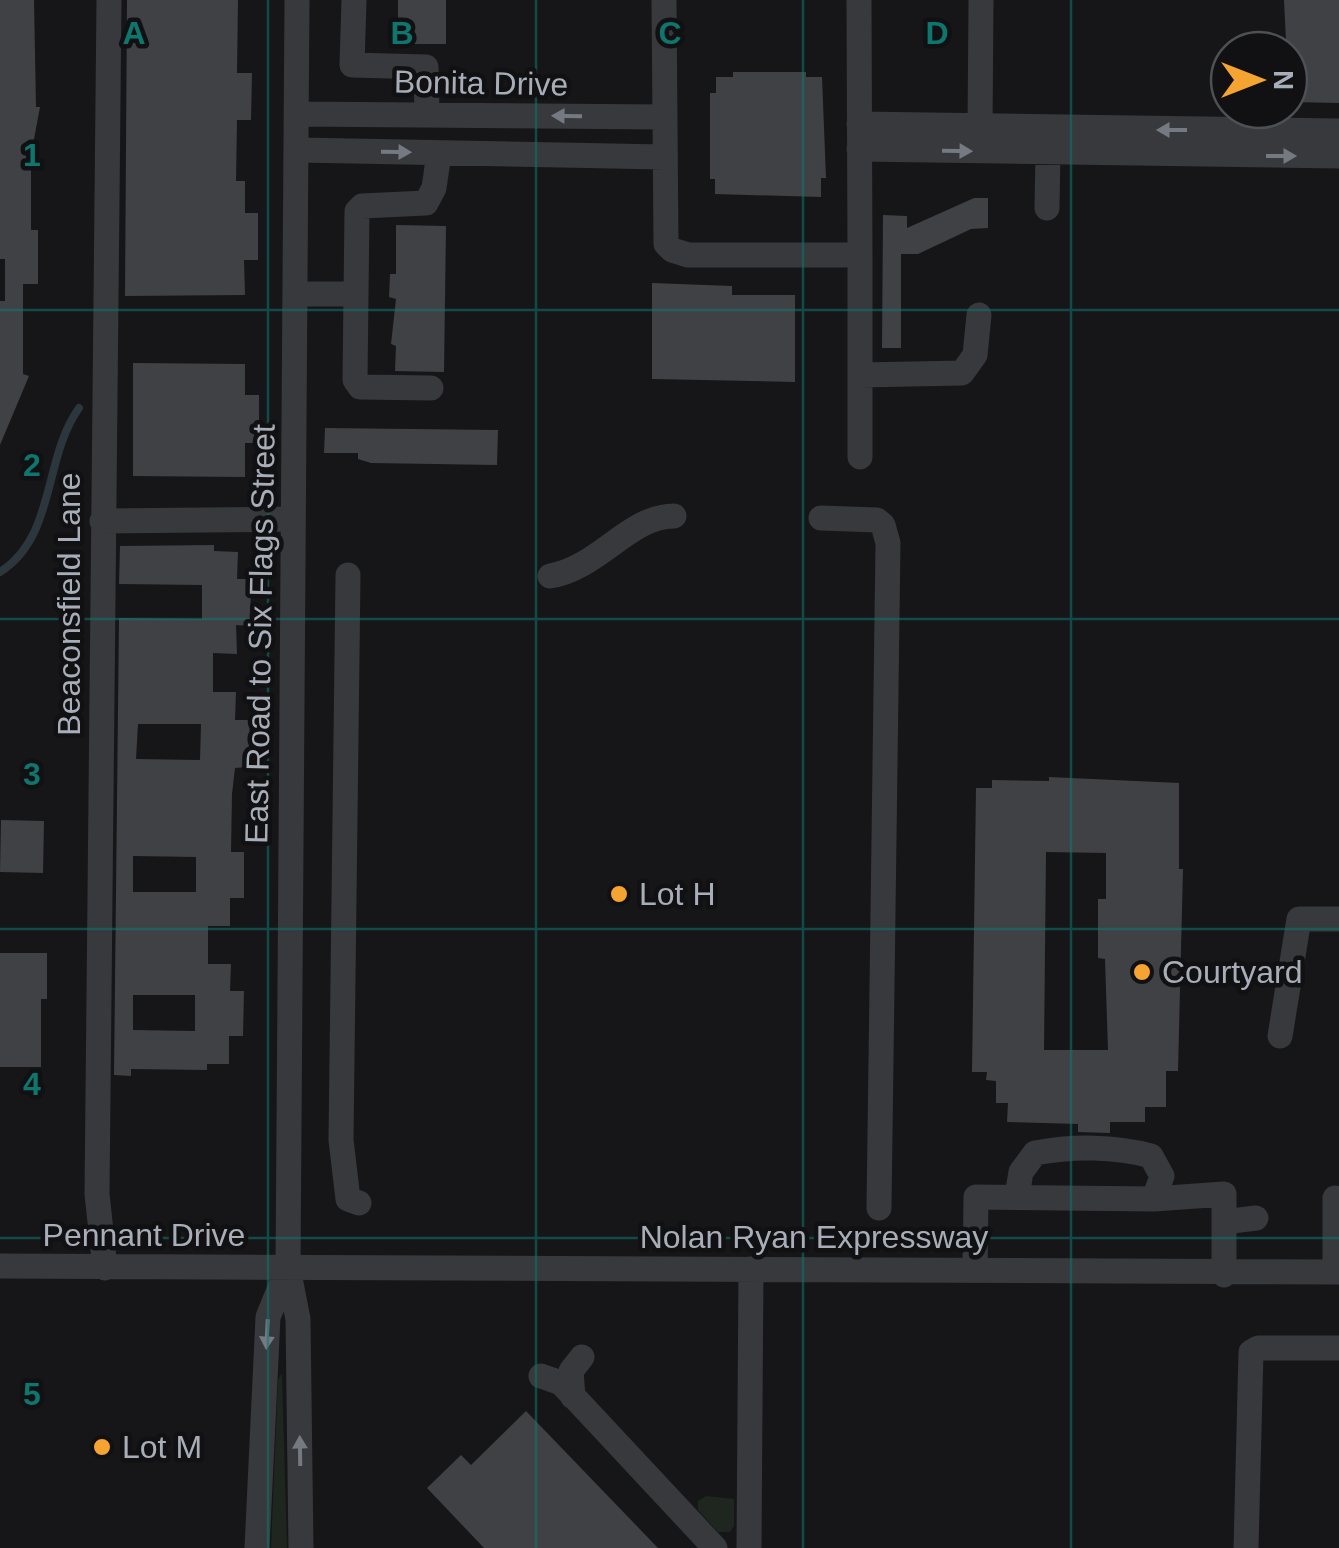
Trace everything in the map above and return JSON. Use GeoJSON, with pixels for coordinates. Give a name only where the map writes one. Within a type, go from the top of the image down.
{"type":"FeatureCollection","features":[{"type":"Feature","properties":{"kind":"street","name":"Beaconsfield Lane"},"geometry":{"type":"LineString","coordinates":[[106,1268],[98,1194],[109,0]]}},
{"type":"Feature","properties":{"kind":"street","name":"East Road to Six Flags Street"},"geometry":{"type":"LineString","coordinates":[[297,0],[299,150],[288,1268],[298,1319],[301,1548]]}},
{"type":"Feature","properties":{"kind":"street"},"geometry":{"type":"LineString","coordinates":[[354,0],[352,65],[426,67],[426,115]]}},
{"type":"Feature","properties":{"kind":"street"},"geometry":{"type":"LineString","coordinates":[[664,0],[664,236],[672,250],[688,254],[860,254]]}},
{"type":"Feature","properties":{"kind":"street"},"geometry":{"type":"LineString","coordinates":[[860,0],[860,456]]}},
{"type":"Feature","properties":{"kind":"street"},"geometry":{"type":"LineString","coordinates":[[980,128],[981,0]]}},
{"type":"Feature","properties":{"kind":"street","name":"Bonita Drive"},"geometry":{"type":"LineString","coordinates":[[298,114],[664,117]]}},
{"type":"Feature","properties":{"kind":"street"},"geometry":{"type":"LineString","coordinates":[[859,136],[980,128],[1339,131]]}},
{"type":"Feature","properties":{"kind":"street"},"geometry":{"type":"LineString","coordinates":[[859,136],[1048,154],[1339,156]]}},
{"type":"Feature","properties":{"kind":"street"},"geometry":{"type":"LineString","coordinates":[[299,150],[664,157]]}},
{"type":"Feature","properties":{"kind":"street"},"geometry":{"type":"LineString","coordinates":[[431,388],[357,385],[356,294],[359,207],[426,203],[434,188],[439,153]]}},
{"type":"Feature","properties":{"kind":"street"},"geometry":{"type":"LineString","coordinates":[[1048,154],[1048,208]]}},
{"type":"Feature","properties":{"kind":"street"},"geometry":{"type":"LineString","coordinates":[[296,294],[356,294]]}},
{"type":"Feature","properties":{"kind":"street"},"geometry":{"type":"LineString","coordinates":[[860,375],[962,374],[978,341],[979,315]]}},
{"type":"Feature","properties":{"kind":"street"},"geometry":{"type":"LineString","coordinates":[[550,576],[579,570],[654,517],[674,516]]}},
{"type":"Feature","properties":{"kind":"street"},"geometry":{"type":"LineString","coordinates":[[820,518],[876,520],[887,532],[888,543],[879,1208]]}},
{"type":"Feature","properties":{"kind":"street"},"geometry":{"type":"LineString","coordinates":[[102,522],[293,520]]}},
{"type":"Feature","properties":{"kind":"street"},"geometry":{"type":"LineString","coordinates":[[348,574],[341,1140],[344,1188],[348,1199],[359,1203]]}},
{"type":"Feature","properties":{"kind":"street"},"geometry":{"type":"LineString","coordinates":[[1280,1036],[1299,920],[1339,920]]}},
{"type":"Feature","properties":{"kind":"street"},"geometry":{"type":"LineString","coordinates":[[1017,1196],[1021,1172],[1035,1153],[1127,1150],[1151,1156],[1162,1176],[1154,1199]]}},
{"type":"Feature","properties":{"kind":"street"},"geometry":{"type":"LineString","coordinates":[[975,1269],[976,1198],[1154,1199],[1224,1194],[1224,1275]]}},
{"type":"Feature","properties":{"kind":"street"},"geometry":{"type":"LineString","coordinates":[[1334,1198],[1337,1272]]}},
{"type":"Feature","properties":{"kind":"street"},"geometry":{"type":"LineString","coordinates":[[1224,1222],[1256,1218]]}},
{"type":"Feature","properties":{"kind":"street","name":"Pennant Drive"},"geometry":{"type":"LineString","coordinates":[[0,1266],[288,1268]]}},
{"type":"Feature","properties":{"kind":"street","name":"East Road to Six Flags Street"},"geometry":{"type":"LineString","coordinates":[[258,1548],[268,1317],[288,1268]]}},
{"type":"Feature","properties":{"kind":"street","name":"Nolan Ryan Expressway"},"geometry":{"type":"LineString","coordinates":[[288,1268],[975,1269],[1224,1275],[1337,1272]]}},
{"type":"Feature","properties":{"kind":"street"},"geometry":{"type":"LineString","coordinates":[[749,1548],[751,1269]]}},
{"type":"Feature","properties":{"kind":"street"},"geometry":{"type":"LineString","coordinates":[[1246,1548],[1252,1352],[1258,1348],[1339,1348]]}},
{"type":"Feature","properties":{"kind":"street"},"geometry":{"type":"LineString","coordinates":[[573,1397],[572,1371],[582,1357]]}},
{"type":"Feature","properties":{"kind":"street"},"geometry":{"type":"LineString","coordinates":[[540,1376],[561,1384],[715,1548]]}},
{"type":"Feature","properties":{"kind":"shaded area"},"geometry":{"type":"Polygon","coordinates":[[[282,1373],[287,1548],[271,1548],[278,1380],[282,1373]]]}},
{"type":"Feature","properties":{"kind":"shaded area"},"geometry":{"type":"Polygon","coordinates":[[[706,1496],[734,1499],[734,1526],[730,1532],[718,1532],[698,1510],[698,1501],[706,1496]]]}},
{"type":"Feature","properties":{"kind":"building"},"geometry":{"type":"Polygon","coordinates":[[[0,0],[34,0],[36,107],[40,107],[31,155],[31,230],[38,230],[38,284],[23,284],[23,374],[29,376],[0,445],[0,301],[5,301],[5,259],[0,259],[0,0]]]}},
{"type":"Feature","properties":{"kind":"building"},"geometry":{"type":"Polygon","coordinates":[[[127,0],[238,0],[237,73],[252,73],[251,120],[237,120],[236,181],[245,181],[245,213],[258,213],[258,260],[244,260],[245,295],[125,296],[127,0]]]}},
{"type":"Feature","properties":{"kind":"building"},"geometry":{"type":"Polygon","coordinates":[[[398,0],[446,0],[446,44],[398,44],[398,0]]]}},
{"type":"Feature","properties":{"kind":"building"},"geometry":{"type":"Polygon","coordinates":[[[1284,0],[1339,0],[1339,103],[1309,102],[1309,30],[1285,30],[1284,0]]]}},
{"type":"Feature","properties":{"kind":"building"},"geometry":{"type":"Polygon","coordinates":[[[733,72],[806,72],[806,77],[822,77],[826,178],[821,178],[821,197],[715,194],[715,179],[710,179],[710,93],[716,93],[716,77],[733,77],[733,72]]]}},
{"type":"Feature","properties":{"kind":"building"},"geometry":{"type":"Polygon","coordinates":[[[974,198],[988,198],[988,228],[971,229],[918,254],[901,254],[901,348],[882,348],[883,215],[907,216],[907,228],[974,198]]]}},
{"type":"Feature","properties":{"kind":"building"},"geometry":{"type":"Polygon","coordinates":[[[396,225],[446,226],[444,372],[395,371],[396,346],[391,344],[396,299],[389,297],[390,274],[396,274],[396,225]]]}},
{"type":"Feature","properties":{"kind":"building"},"geometry":{"type":"Polygon","coordinates":[[[652,283],[732,286],[732,295],[795,295],[795,382],[652,379],[652,283]]]}},
{"type":"Feature","properties":{"kind":"building"},"geometry":{"type":"Polygon","coordinates":[[[133,363],[245,364],[245,395],[259,395],[259,443],[245,443],[245,477],[133,476],[133,363]]]}},
{"type":"Feature","properties":{"kind":"building"},"geometry":{"type":"Polygon","coordinates":[[[325,428],[498,430],[497,465],[371,463],[358,459],[358,453],[324,453],[325,428]]]}},
{"type":"Feature","properties":{"kind":"building"},"geometry":{"type":"Polygon","coordinates":[[[214,545],[214,551],[238,552],[237,579],[252,579],[249,626],[236,625],[237,654],[213,653],[213,692],[236,692],[235,720],[250,720],[248,767],[235,768],[232,794],[231,852],[244,852],[244,898],[230,898],[230,926],[208,926],[208,964],[231,964],[230,991],[244,991],[243,1036],[229,1036],[229,1064],[207,1064],[207,1070],[131,1069],[131,1076],[114,1075],[119,618],[202,619],[202,585],[119,584],[120,546],[214,545]],[[138,724],[136,759],[200,760],[201,724],[138,724]],[[133,856],[133,892],[196,892],[196,857],[133,856]],[[133,995],[133,1030],[195,1031],[195,995],[133,995]]]}},
{"type":"Feature","properties":{"kind":"building","name":"Courtyard"},"geometry":{"type":"Polygon","coordinates":[[[1049,777],[1179,783],[1179,869],[1183,869],[1178,1071],[1166,1071],[1166,1107],[1145,1107],[1145,1122],[1110,1122],[1110,1133],[1078,1132],[1078,1124],[1007,1122],[1008,1103],[996,1103],[996,1081],[986,1080],[987,1072],[972,1072],[976,788],[992,788],[992,780],[1049,781],[1049,777]],[[1046,852],[1044,1050],[1108,1050],[1105,959],[1098,958],[1098,899],[1106,899],[1106,853],[1046,852]]]}},
{"type":"Feature","properties":{"kind":"building"},"geometry":{"type":"Polygon","coordinates":[[[1,820],[44,821],[43,873],[0,872],[1,820]]]}},
{"type":"Feature","properties":{"kind":"building"},"geometry":{"type":"Polygon","coordinates":[[[0,953],[47,953],[47,999],[41,999],[41,1067],[0,1067],[0,953]]]}},
{"type":"Feature","properties":{"kind":"building"},"geometry":{"type":"Polygon","coordinates":[[[526,1411],[658,1548],[484,1548],[427,1488],[461,1455],[471,1465],[526,1411]]]}},
{"type":"Feature","properties":{"kind":"waterway"},"geometry":{"type":"LineString","coordinates":[[0,572],[31,539],[59,450],[79,408]]}},
{"type":"Feature","properties":{"kind":"place","name":"Lot H"},"geometry":{"type":"Point","coordinates":[619,894]}},
{"type":"Feature","properties":{"kind":"place","name":"Courtyard"},"geometry":{"type":"Point","coordinates":[1142,972]}},
{"type":"Feature","properties":{"kind":"place","name":"Lot M"},"geometry":{"type":"Point","coordinates":[102,1447]}}]}
